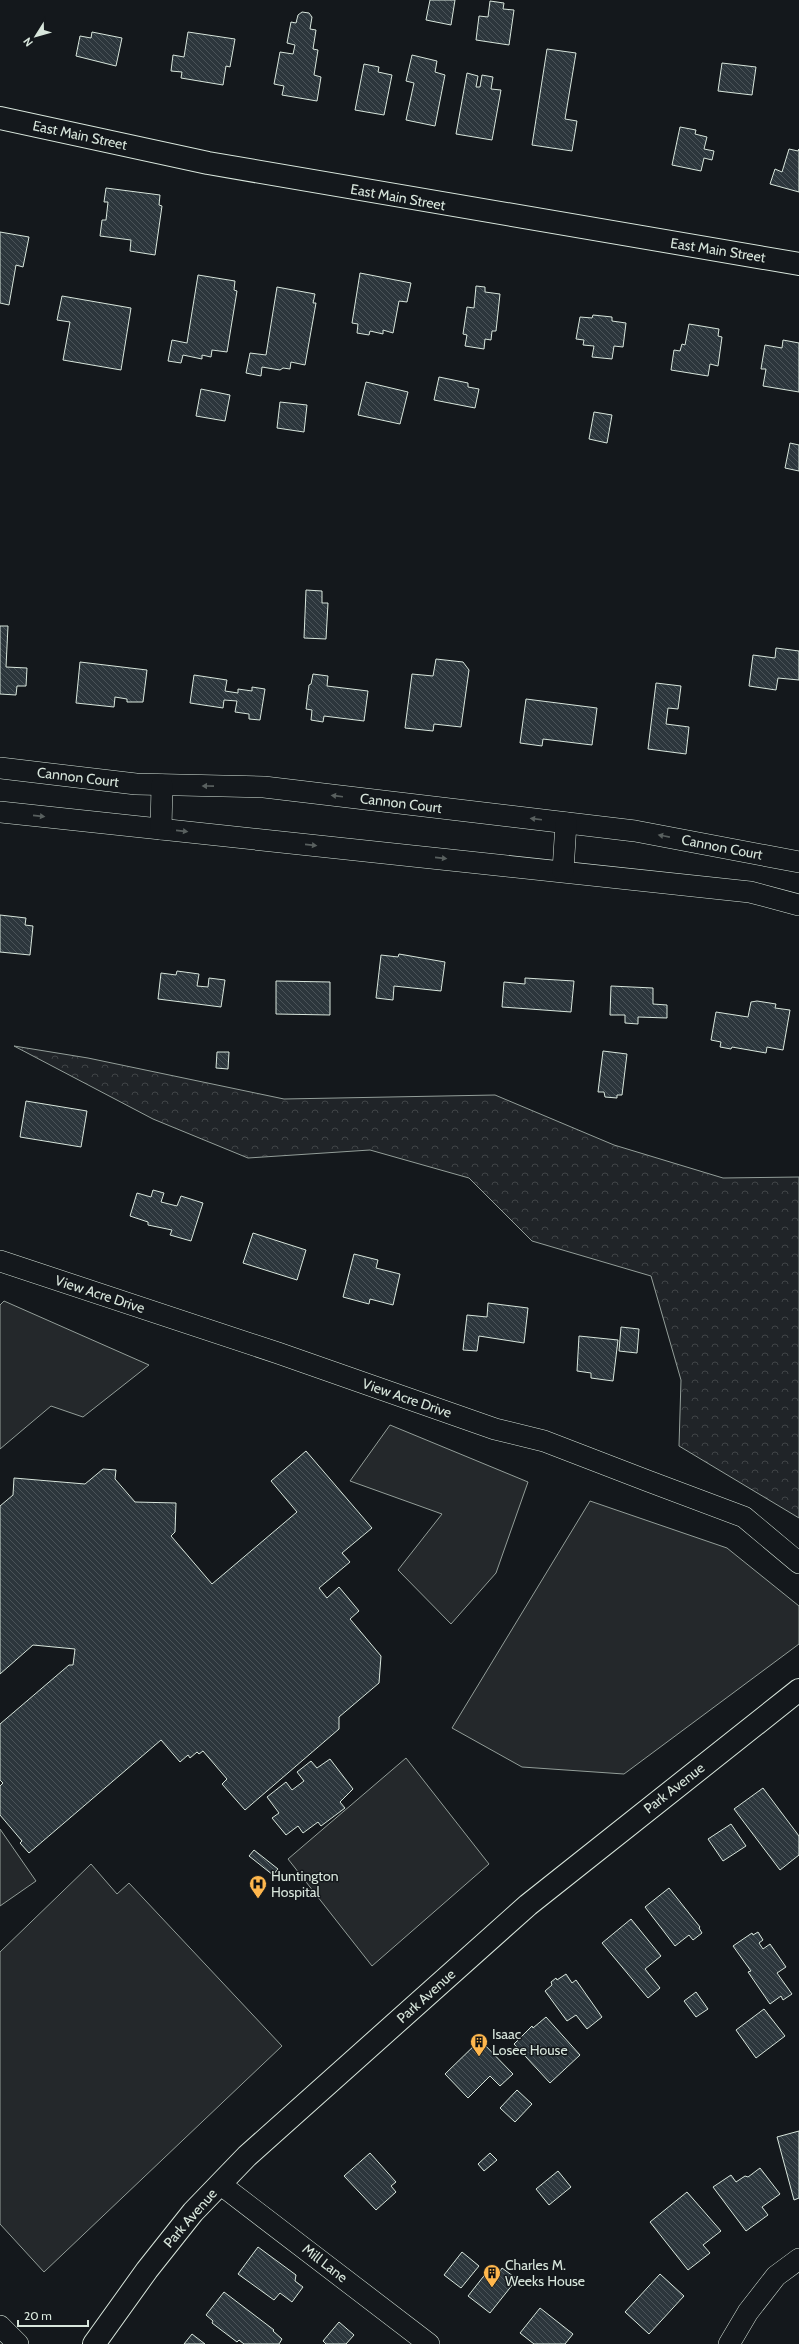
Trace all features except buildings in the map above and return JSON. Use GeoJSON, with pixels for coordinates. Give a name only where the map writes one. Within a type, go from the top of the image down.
{"type":"FeatureCollection","features":[{"type":"Feature","properties":{"kind":"main road","name":"East Main Street"},"geometry":{"type":"LineString","coordinates":[[0,118],[208,163],[799,264]]}},
{"type":"Feature","properties":{"kind":"main road","name":"Park Avenue"},"geometry":{"type":"LineString","coordinates":[[94,2344],[147,2270],[193,2212],[277,2129],[528,1905],[799,1690]]}},
{"type":"Feature","properties":{"kind":"street","name":"Cannon Court"},"geometry":{"type":"LineString","coordinates":[[0,768],[136,784],[264,787],[635,831],[799,862]]}},
{"type":"Feature","properties":{"kind":"street"},"geometry":{"type":"LineString","coordinates":[[161,829],[162,785]]}},
{"type":"Feature","properties":{"kind":"street"},"geometry":{"type":"LineString","coordinates":[[0,812],[750,892],[799,905]]}},
{"type":"Feature","properties":{"kind":"street"},"geometry":{"type":"LineString","coordinates":[[563,871],[566,823]]}},
{"type":"Feature","properties":{"kind":"street","name":"View Acre Drive"},"geometry":{"type":"LineString","coordinates":[[0,1260],[278,1353],[496,1429],[544,1441],[655,1483],[744,1517],[799,1563]]}},
{"type":"Feature","properties":{"kind":"street","name":"Mill Lane"},"geometry":{"type":"LineString","coordinates":[[220,2184],[429,2344]]}},
{"type":"Feature","properties":{"kind":"street"},"geometry":{"type":"LineString","coordinates":[[729,2344],[748,2312],[776,2276],[799,2259]]}},
{"type":"Feature","properties":{"kind":"street"},"geometry":{"type":"LineString","coordinates":[[0,2326],[18,2344]]}},
{"type":"Feature","properties":{"kind":"green space"},"geometry":{"type":"Polygon","coordinates":[[[14,1046],[88,1058],[284,1099],[495,1095],[614,1145],[723,1178],[799,1177],[799,1518],[679,1446],[681,1380],[651,1276],[532,1241],[469,1178],[370,1150],[248,1158],[153,1119],[14,1046]]]}},
{"type":"Feature","properties":{"kind":"shaded area"},"geometry":{"type":"Polygon","coordinates":[[[4,1301],[149,1365],[83,1417],[51,1406],[0,1449],[0,1305],[4,1301]]]}},
{"type":"Feature","properties":{"kind":"shaded area"},"geometry":{"type":"Polygon","coordinates":[[[390,1425],[528,1482],[496,1573],[451,1624],[398,1570],[442,1514],[350,1481],[390,1425]]]}},
{"type":"Feature","properties":{"kind":"shaded area"},"geometry":{"type":"Polygon","coordinates":[[[590,1501],[727,1548],[799,1606],[799,1644],[624,1774],[522,1767],[452,1728],[590,1501]]]}},
{"type":"Feature","properties":{"kind":"shaded area"},"geometry":{"type":"Polygon","coordinates":[[[406,1758],[489,1864],[372,1966],[288,1859],[406,1758]]]}},
{"type":"Feature","properties":{"kind":"shaded area"},"geometry":{"type":"Polygon","coordinates":[[[0,1829],[36,1881],[0,1906],[0,1829]]]}},
{"type":"Feature","properties":{"kind":"shaded area"},"geometry":{"type":"Polygon","coordinates":[[[91,1864],[117,1894],[129,1883],[282,2046],[44,2272],[0,2224],[0,1952],[91,1864]]]}},
{"type":"Feature","properties":{"kind":"place","name":"Huntington Hospital"},"geometry":{"type":"Point","coordinates":[258,1899]}},
{"type":"Feature","properties":{"kind":"place","name":"Isaac Losee House"},"geometry":{"type":"Point","coordinates":[479,2057]}},
{"type":"Feature","properties":{"kind":"place","name":"Charles M. Weeks House"},"geometry":{"type":"Point","coordinates":[492,2288]}}]}
